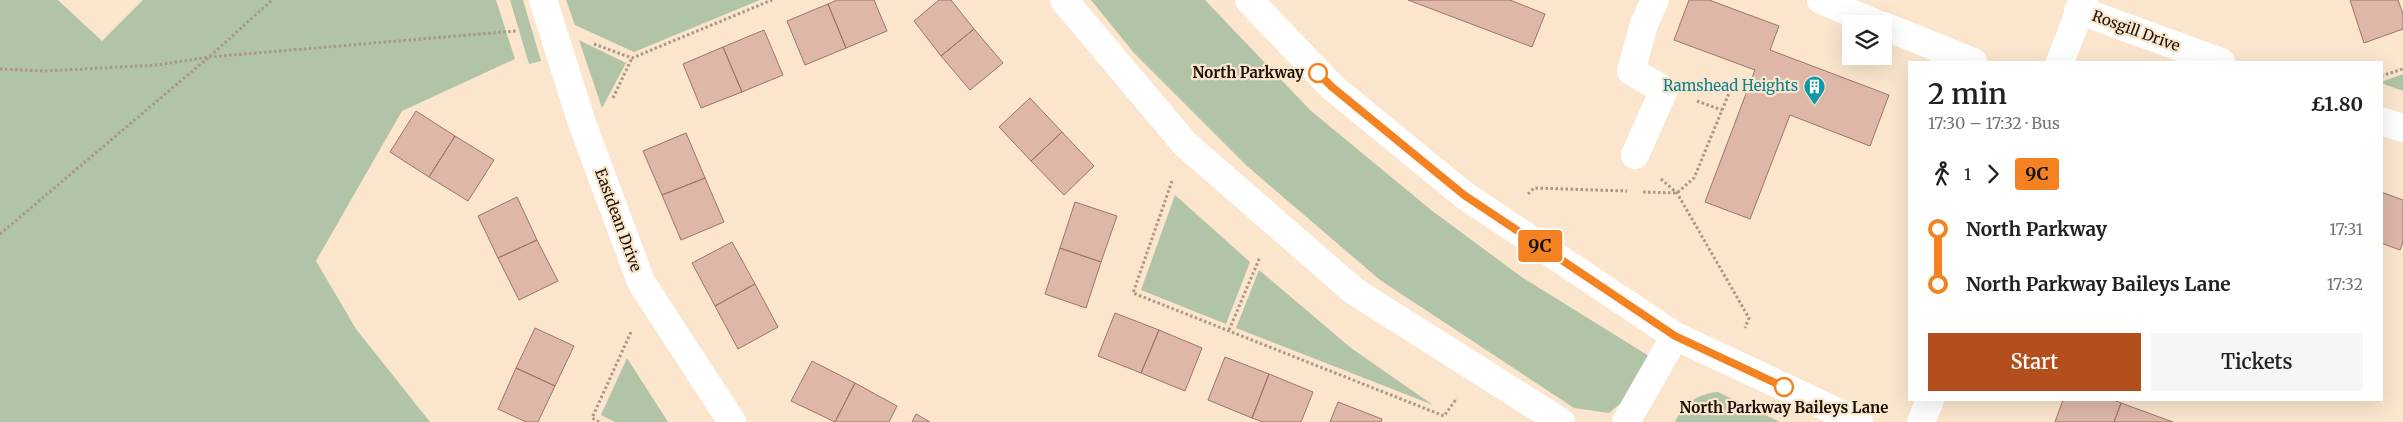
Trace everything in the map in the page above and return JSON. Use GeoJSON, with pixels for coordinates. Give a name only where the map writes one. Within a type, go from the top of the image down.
{"type":"FeatureCollection","features":[{"type":"Feature","properties":{"kind":"street","name":"Eastdean Drive"},"geometry":{"type":"LineString","coordinates":[[543,0],[585,132],[641,282],[732,422]]}},
{"type":"Feature","properties":{"kind":"street"},"geometry":{"type":"LineString","coordinates":[[1064,0],[1185,144],[1354,291],[1561,422]]}},
{"type":"Feature","properties":{"kind":"street"},"geometry":{"type":"LineString","coordinates":[[1249,0],[1332,87],[1464,195],[1675,336],[1859,422]]}},
{"type":"Feature","properties":{"kind":"street"},"geometry":{"type":"LineString","coordinates":[[1635,155],[1664,90],[1631,70],[1644,24],[1655,0]]}},
{"type":"Feature","properties":{"kind":"street"},"geometry":{"type":"LineString","coordinates":[[1821,0],[1856,15]]}},
{"type":"Feature","properties":{"kind":"street"},"geometry":{"type":"LineString","coordinates":[[2060,61],[2081,5]]}},
{"type":"Feature","properties":{"kind":"street","name":"Rosgill Drive"},"geometry":{"type":"LineString","coordinates":[[2081,5],[2219,61]]}},
{"type":"Feature","properties":{"kind":"street"},"geometry":{"type":"LineString","coordinates":[[1892,29],[1971,61]]}},
{"type":"Feature","properties":{"kind":"street"},"geometry":{"type":"LineString","coordinates":[[2383,121],[2403,128]]}},
{"type":"Feature","properties":{"kind":"street"},"geometry":{"type":"LineString","coordinates":[[1626,422],[1675,336]]}},
{"type":"Feature","properties":{"kind":"street"},"geometry":{"type":"LineString","coordinates":[[1921,422],[1930,401]]}},
{"type":"Feature","properties":{"kind":"path"},"geometry":{"type":"LineString","coordinates":[[0,234],[210,57],[272,0]]}},
{"type":"Feature","properties":{"kind":"path"},"geometry":{"type":"LineString","coordinates":[[0,69],[45,71],[157,65],[210,57],[552,28],[632,58],[772,0]]}},
{"type":"Feature","properties":{"kind":"path"},"geometry":{"type":"LineString","coordinates":[[2383,75],[2403,69]]}},
{"type":"Feature","properties":{"kind":"path"},"geometry":{"type":"LineString","coordinates":[[1185,144],[1133,292],[1444,416],[1477,369]]}},
{"type":"Feature","properties":{"kind":"path"},"geometry":{"type":"LineString","coordinates":[[1635,155],[1677,193],[1749,318],[1730,361]]}},
{"type":"Feature","properties":{"kind":"path"},"geometry":{"type":"LineString","coordinates":[[1229,330],[1276,222]]}},
{"type":"Feature","properties":{"kind":"path"},"geometry":{"type":"LineString","coordinates":[[599,422],[592,418],[648,293]]}},
{"type":"Feature","properties":{"kind":"green space"},"geometry":{"type":"Polygon","coordinates":[[[0,0],[58,0],[102,41],[143,0],[496,0],[515,59],[402,111],[316,261],[356,329],[430,422],[0,422],[0,0]]]}},
{"type":"Feature","properties":{"kind":"green space"},"geometry":{"type":"Polygon","coordinates":[[[510,0],[523,0],[541,61],[529,64],[510,0]]]}},
{"type":"Feature","properties":{"kind":"green space"},"geometry":{"type":"Polygon","coordinates":[[[566,0],[760,0],[634,52],[575,25],[566,0]]]}},
{"type":"Feature","properties":{"kind":"green space"},"geometry":{"type":"Polygon","coordinates":[[[1091,0],[1205,0],[1310,110],[1431,210],[1523,278],[1649,356],[1621,403],[1609,413],[1574,408],[1380,280],[1247,166],[1134,53],[1091,0]]]}},
{"type":"Feature","properties":{"kind":"green space"},"geometry":{"type":"Polygon","coordinates":[[[579,40],[626,63],[602,108],[579,40]]]}},
{"type":"Feature","properties":{"kind":"green space"},"geometry":{"type":"Polygon","coordinates":[[[2403,74],[2403,91],[2383,84],[2383,81],[2403,74]]]}},
{"type":"Feature","properties":{"kind":"green space"},"geometry":{"type":"Polygon","coordinates":[[[1175,195],[1250,262],[1226,324],[1141,290],[1175,195]]]}},
{"type":"Feature","properties":{"kind":"green space"},"geometry":{"type":"Polygon","coordinates":[[[1259,270],[1351,348],[1433,405],[1236,328],[1259,270]]]}},
{"type":"Feature","properties":{"kind":"green space"},"geometry":{"type":"Polygon","coordinates":[[[627,358],[668,422],[615,422],[601,415],[627,358]]]}},
{"type":"Feature","properties":{"kind":"green space"},"geometry":{"type":"Polygon","coordinates":[[[1718,392],[1780,422],[1675,422],[1682,410],[1692,401],[1703,395],[1718,392]]]}},
{"type":"Feature","properties":{"kind":"building"},"geometry":{"type":"Polygon","coordinates":[[[837,0],[874,0],[887,31],[846,48],[828,4],[837,0]]]}},
{"type":"Feature","properties":{"kind":"building"},"geometry":{"type":"Polygon","coordinates":[[[939,0],[951,0],[974,29],[941,56],[914,21],[939,0]]]}},
{"type":"Feature","properties":{"kind":"building"},"geometry":{"type":"Polygon","coordinates":[[[1408,0],[1510,0],[1545,14],[1532,47],[1408,0]]]}},
{"type":"Feature","properties":{"kind":"building","name":"Ramshead Heights"},"geometry":{"type":"Polygon","coordinates":[[[1689,0],[1709,0],[1779,26],[1770,50],[1889,95],[1870,146],[1790,115],[1750,219],[1705,202],[1755,70],[1674,40],[1689,0]]]}},
{"type":"Feature","properties":{"kind":"building"},"geometry":{"type":"Polygon","coordinates":[[[2350,0],[2398,0],[2403,14],[2403,29],[2364,43],[2350,0]]]}},
{"type":"Feature","properties":{"kind":"building"},"geometry":{"type":"Polygon","coordinates":[[[828,4],[846,48],[805,65],[787,21],[828,4]]]}},
{"type":"Feature","properties":{"kind":"building"},"geometry":{"type":"Polygon","coordinates":[[[974,29],[1003,63],[970,90],[941,56],[974,29]]]}},
{"type":"Feature","properties":{"kind":"building"},"geometry":{"type":"Polygon","coordinates":[[[764,30],[783,75],[742,92],[723,47],[764,30]]]}},
{"type":"Feature","properties":{"kind":"building"},"geometry":{"type":"Polygon","coordinates":[[[723,47],[742,92],[701,108],[683,64],[723,47]]]}},
{"type":"Feature","properties":{"kind":"building"},"geometry":{"type":"Polygon","coordinates":[[[1030,98],[1062,132],[1031,161],[999,127],[1030,98]]]}},
{"type":"Feature","properties":{"kind":"building"},"geometry":{"type":"Polygon","coordinates":[[[416,111],[455,136],[429,177],[390,152],[416,111]]]}},
{"type":"Feature","properties":{"kind":"building"},"geometry":{"type":"Polygon","coordinates":[[[1062,132],[1094,166],[1064,195],[1031,161],[1062,132]]]}},
{"type":"Feature","properties":{"kind":"building"},"geometry":{"type":"Polygon","coordinates":[[[686,133],[705,178],[662,195],[643,151],[686,133]]]}},
{"type":"Feature","properties":{"kind":"building"},"geometry":{"type":"Polygon","coordinates":[[[455,136],[494,160],[468,201],[429,177],[455,136]]]}},
{"type":"Feature","properties":{"kind":"building"},"geometry":{"type":"Polygon","coordinates":[[[705,178],[724,222],[681,240],[662,195],[705,178]]]}},
{"type":"Feature","properties":{"kind":"building"},"geometry":{"type":"Polygon","coordinates":[[[2383,193],[2403,200],[2403,242],[2400,250],[2383,244],[2383,193]]]}},
{"type":"Feature","properties":{"kind":"building"},"geometry":{"type":"Polygon","coordinates":[[[517,197],[537,240],[498,258],[478,216],[517,197]]]}},
{"type":"Feature","properties":{"kind":"building"},"geometry":{"type":"Polygon","coordinates":[[[1075,202],[1117,216],[1101,262],[1060,248],[1075,202]]]}},
{"type":"Feature","properties":{"kind":"building"},"geometry":{"type":"Polygon","coordinates":[[[537,240],[558,281],[519,300],[498,258],[537,240]]]}},
{"type":"Feature","properties":{"kind":"building"},"geometry":{"type":"Polygon","coordinates":[[[732,242],[755,284],[715,306],[692,263],[732,242]]]}},
{"type":"Feature","properties":{"kind":"building"},"geometry":{"type":"Polygon","coordinates":[[[1060,248],[1101,262],[1086,308],[1045,294],[1060,248]]]}},
{"type":"Feature","properties":{"kind":"building"},"geometry":{"type":"Polygon","coordinates":[[[755,284],[778,327],[738,349],[715,306],[755,284]]]}},
{"type":"Feature","properties":{"kind":"building"},"geometry":{"type":"Polygon","coordinates":[[[1115,313],[1159,330],[1141,373],[1098,356],[1115,313]]]}},
{"type":"Feature","properties":{"kind":"building"},"geometry":{"type":"Polygon","coordinates":[[[535,328],[574,346],[555,386],[516,368],[535,328]]]}},
{"type":"Feature","properties":{"kind":"building"},"geometry":{"type":"Polygon","coordinates":[[[1159,330],[1202,348],[1185,391],[1141,373],[1159,330]]]}},
{"type":"Feature","properties":{"kind":"building"},"geometry":{"type":"Polygon","coordinates":[[[1225,357],[1269,374],[1252,418],[1208,400],[1225,357]]]}},
{"type":"Feature","properties":{"kind":"building"},"geometry":{"type":"Polygon","coordinates":[[[812,361],[855,383],[835,422],[791,401],[812,361]]]}},
{"type":"Feature","properties":{"kind":"building"},"geometry":{"type":"Polygon","coordinates":[[[516,368],[555,386],[538,422],[526,422],[498,409],[516,368]]]}},
{"type":"Feature","properties":{"kind":"building"},"geometry":{"type":"Polygon","coordinates":[[[1269,374],[1313,392],[1301,422],[1263,422],[1252,418],[1269,374]]]}},
{"type":"Feature","properties":{"kind":"building"},"geometry":{"type":"Polygon","coordinates":[[[855,383],[897,406],[889,422],[835,422],[855,383]]]}},
{"type":"Feature","properties":{"kind":"building"},"geometry":{"type":"Polygon","coordinates":[[[2063,401],[2116,401],[2121,403],[2114,422],[2055,422],[2063,401]]]}},
{"type":"Feature","properties":{"kind":"building"},"geometry":{"type":"Polygon","coordinates":[[[1338,402],[1382,419],[1381,422],[1330,422],[1338,402]]]}},
{"type":"Feature","properties":{"kind":"building"},"geometry":{"type":"Polygon","coordinates":[[[2121,403],[2173,422],[2114,422],[2121,403]]]}},
{"type":"Feature","properties":{"kind":"building"},"geometry":{"type":"Polygon","coordinates":[[[916,414],[930,422],[912,422],[916,414]]]}},
{"type":"Feature","properties":{"kind":"bus line","name":"9C"},"geometry":{"type":"LineString","coordinates":[[1318,73],[1332,87],[1464,195],[1675,336],[1784,387]]}},
{"type":"Feature","properties":{"kind":"place","name":"North Parkway"},"geometry":{"type":"Point","coordinates":[1318,73]}},
{"type":"Feature","properties":{"kind":"place","name":"Ramshead Heights"},"geometry":{"type":"Point","coordinates":[1814,105]}},
{"type":"Feature","properties":{"kind":"place","name":"North Parkway Baileys Lane"},"geometry":{"type":"Point","coordinates":[1784,387]}}]}
